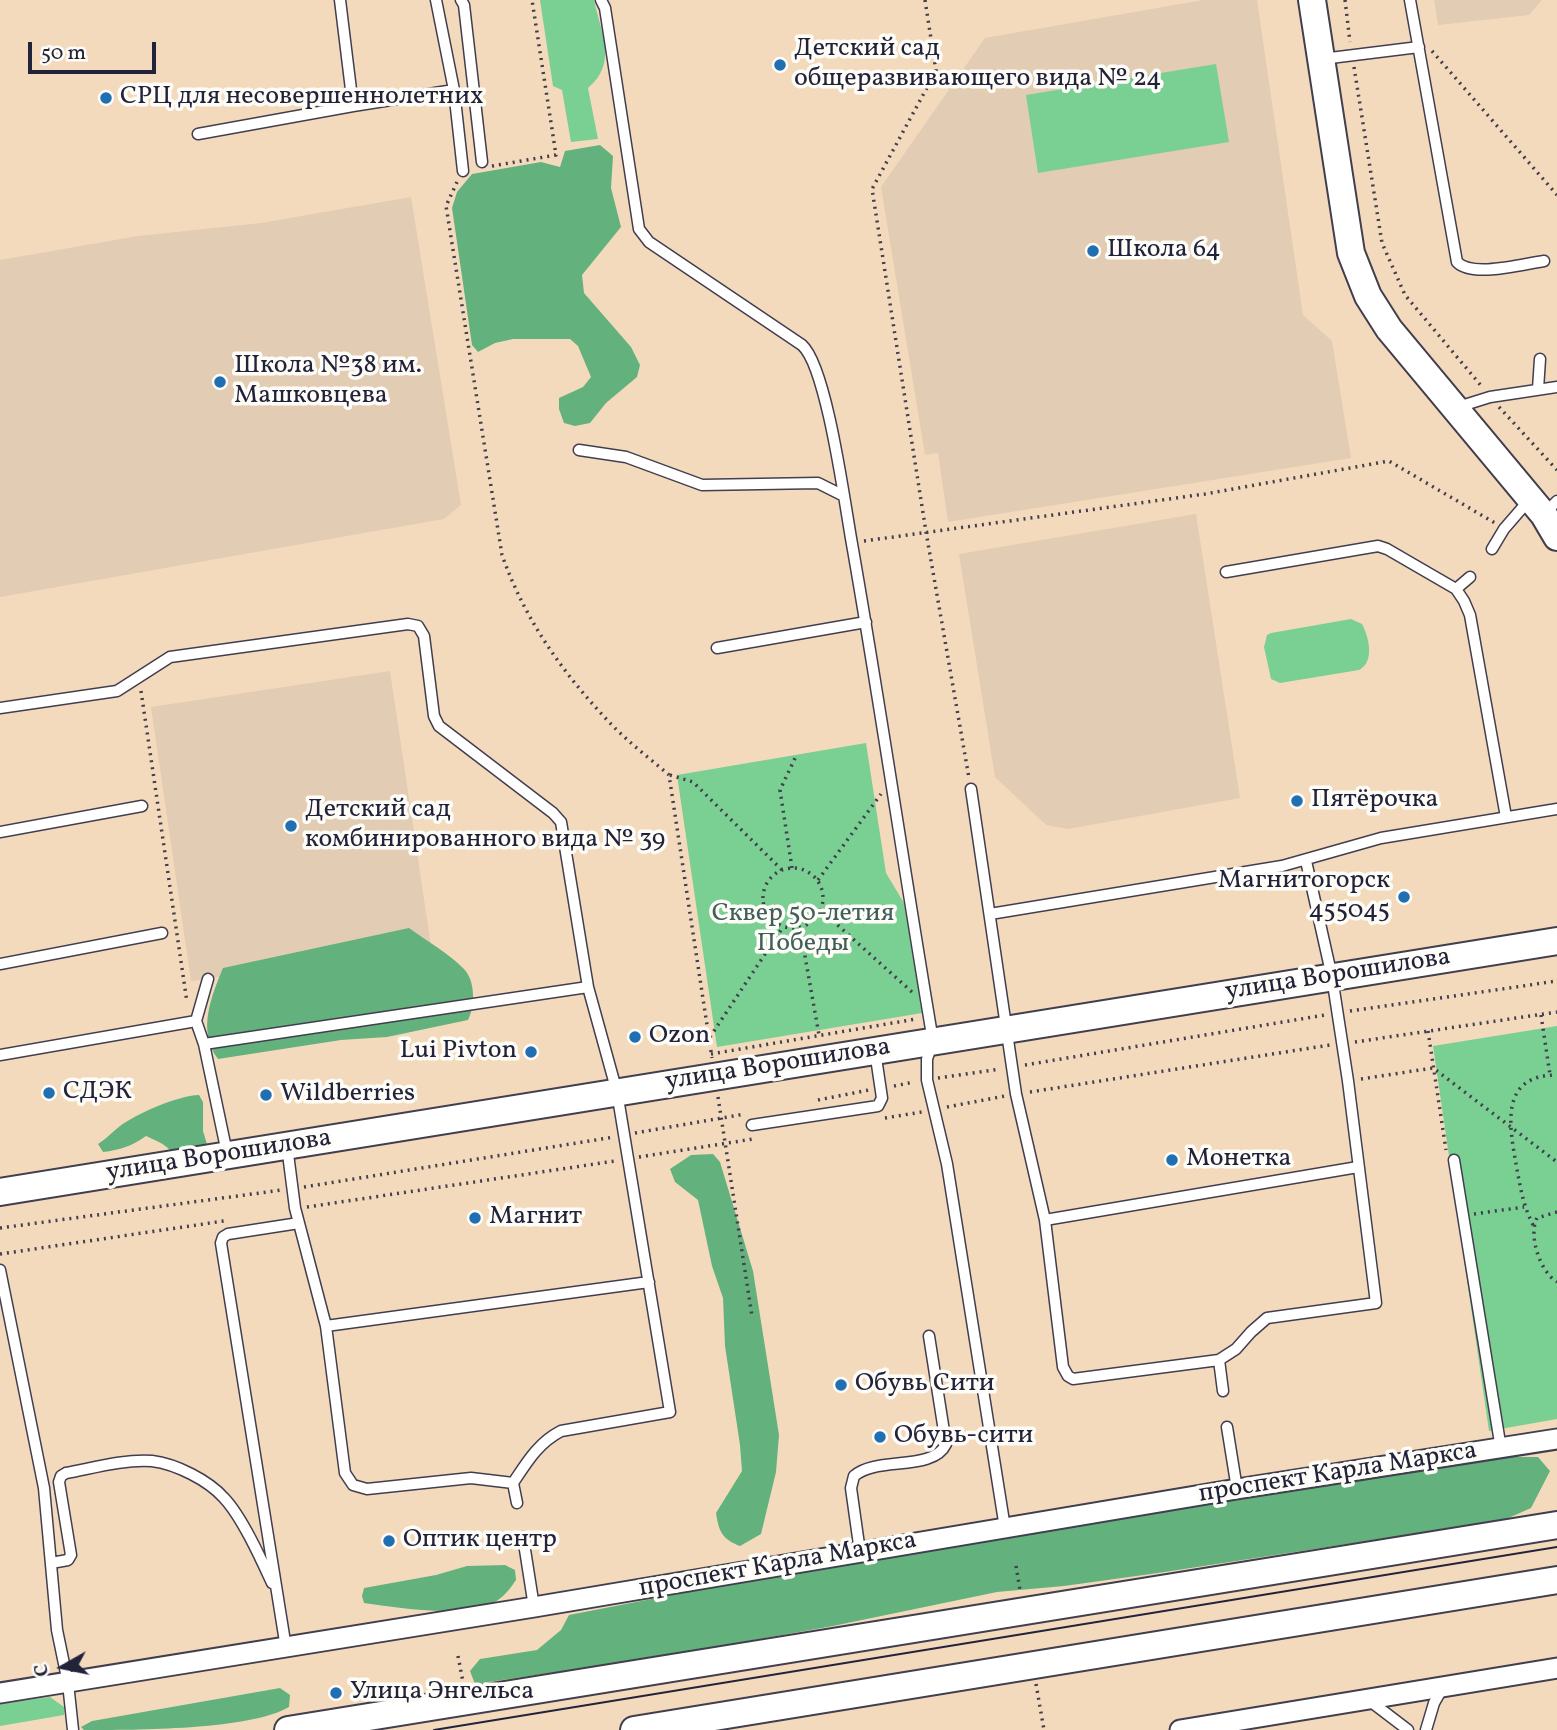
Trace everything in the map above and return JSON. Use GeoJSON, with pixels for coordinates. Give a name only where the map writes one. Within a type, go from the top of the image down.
{"type":"FeatureCollection","features":[{"type":"Feature","properties":{"kind":"main road"},"geometry":{"type":"LineString","coordinates":[[1312,0],[1351,253],[1368,296],[1389,328],[1454,408],[1547,513]]}},
{"type":"Feature","properties":{"kind":"main road","name":"улица Ворошилова"},"geometry":{"type":"LineString","coordinates":[[0,1192],[617,1092],[713,1065],[874,1051],[931,1029],[1006,1030],[1557,941]]}},
{"type":"Feature","properties":{"kind":"main road"},"geometry":{"type":"LineString","coordinates":[[288,1730],[1557,1525]]}},
{"type":"Feature","properties":{"kind":"main road"},"geometry":{"type":"LineString","coordinates":[[634,1730],[1557,1580]]}},
{"type":"Feature","properties":{"kind":"street","name":"проспект Карла Маркса"},"geometry":{"type":"LineString","coordinates":[[0,1693],[286,1648],[1237,1489],[1557,1439]]}},
{"type":"Feature","properties":{"kind":"street"},"geometry":{"type":"LineString","coordinates":[[1180,1730],[1557,1668]]}},
{"type":"Feature","properties":{"kind":"lane"},"geometry":{"type":"LineString","coordinates":[[340,0],[352,106]]}},
{"type":"Feature","properties":{"kind":"lane"},"geometry":{"type":"LineString","coordinates":[[436,0],[454,90],[463,171]]}},
{"type":"Feature","properties":{"kind":"lane"},"geometry":{"type":"LineString","coordinates":[[461,0],[464,5],[486,164]]}},
{"type":"Feature","properties":{"kind":"lane"},"geometry":{"type":"LineString","coordinates":[[601,0],[605,8],[639,229],[649,242],[807,350],[821,385],[866,622],[931,1029],[927,1080],[947,1164],[1005,1528]]}},
{"type":"Feature","properties":{"kind":"lane"},"geometry":{"type":"LineString","coordinates":[[1410,0],[1457,262],[1462,267],[1476,271],[1544,261]]}},
{"type":"Feature","properties":{"kind":"lane"},"geometry":{"type":"LineString","coordinates":[[1321,59],[1419,47]]}},
{"type":"Feature","properties":{"kind":"lane"},"geometry":{"type":"LineString","coordinates":[[198,134],[454,90]]}},
{"type":"Feature","properties":{"kind":"lane"},"geometry":{"type":"LineString","coordinates":[[1538,389],[1540,359]]}},
{"type":"Feature","properties":{"kind":"lane"},"geometry":{"type":"LineString","coordinates":[[1454,408],[1490,397],[1557,387]]}},
{"type":"Feature","properties":{"kind":"lane"},"geometry":{"type":"LineString","coordinates":[[579,450],[626,457],[702,485],[818,483],[844,496]]}},
{"type":"Feature","properties":{"kind":"lane"},"geometry":{"type":"LineString","coordinates":[[1492,549],[1504,528],[1547,513]]}},
{"type":"Feature","properties":{"kind":"lane"},"geometry":{"type":"LineString","coordinates":[[1226,572],[1378,546],[1388,549],[1456,589],[1465,601],[1470,615],[1506,817]]}},
{"type":"Feature","properties":{"kind":"lane"},"geometry":{"type":"LineString","coordinates":[[1456,589],[1470,577]]}},
{"type":"Feature","properties":{"kind":"lane"},"geometry":{"type":"LineString","coordinates":[[717,648],[866,622]]}},
{"type":"Feature","properties":{"kind":"lane"},"geometry":{"type":"LineString","coordinates":[[0,709],[112,693],[170,657],[408,624],[418,626],[424,636],[434,716],[439,726],[553,813],[561,822],[587,987],[617,1092],[670,1412],[561,1431],[547,1438],[536,1449],[513,1483],[517,1503]]}},
{"type":"Feature","properties":{"kind":"lane"},"geometry":{"type":"LineString","coordinates":[[971,789],[1016,1094],[1045,1220],[1063,1367],[1068,1376],[1079,1379],[1219,1360],[1236,1349],[1268,1318],[1376,1303],[1332,977],[1306,861]]}},
{"type":"Feature","properties":{"kind":"lane"},"geometry":{"type":"LineString","coordinates":[[0,832],[142,806]]}},
{"type":"Feature","properties":{"kind":"lane"},"geometry":{"type":"LineString","coordinates":[[990,914],[1306,861],[1381,838],[1557,809]]}},
{"type":"Feature","properties":{"kind":"lane"},"geometry":{"type":"LineString","coordinates":[[0,964],[162,933]]}},
{"type":"Feature","properties":{"kind":"lane"},"geometry":{"type":"LineString","coordinates":[[208,979],[193,1021],[204,1044],[227,1155]]}},
{"type":"Feature","properties":{"kind":"lane"},"geometry":{"type":"LineString","coordinates":[[204,1044],[587,987]]}},
{"type":"Feature","properties":{"kind":"lane"},"geometry":{"type":"LineString","coordinates":[[0,1055],[193,1021]]}},
{"type":"Feature","properties":{"kind":"lane"},"geometry":{"type":"LineString","coordinates":[[752,1125],[878,1106],[882,1098],[874,1051]]}},
{"type":"Feature","properties":{"kind":"lane"},"geometry":{"type":"LineString","coordinates":[[287,1146],[299,1223],[326,1326],[345,1473],[353,1485],[367,1489],[471,1478],[513,1483]]}},
{"type":"Feature","properties":{"kind":"lane"},"geometry":{"type":"LineString","coordinates":[[1454,1160],[1501,1449]]}},
{"type":"Feature","properties":{"kind":"lane"},"geometry":{"type":"LineString","coordinates":[[1045,1220],[1358,1167]]}},
{"type":"Feature","properties":{"kind":"lane"},"geometry":{"type":"LineString","coordinates":[[286,1648],[221,1240],[228,1234],[299,1223]]}},
{"type":"Feature","properties":{"kind":"lane"},"geometry":{"type":"LineString","coordinates":[[0,1270],[44,1488],[57,1630],[68,1682],[73,1730]]}},
{"type":"Feature","properties":{"kind":"lane"},"geometry":{"type":"LineString","coordinates":[[326,1326],[649,1282]]}},
{"type":"Feature","properties":{"kind":"lane"},"geometry":{"type":"LineString","coordinates":[[860,1552],[851,1488],[854,1476],[865,1469],[930,1458],[943,1450],[946,1444],[929,1336]]}},
{"type":"Feature","properties":{"kind":"lane"},"geometry":{"type":"LineString","coordinates":[[1219,1360],[1223,1391]]}},
{"type":"Feature","properties":{"kind":"lane"},"geometry":{"type":"LineString","coordinates":[[1227,1427],[1237,1489]]}},
{"type":"Feature","properties":{"kind":"lane"},"geometry":{"type":"LineString","coordinates":[[51,1563],[68,1560],[71,1555],[59,1482],[63,1474],[117,1464],[149,1461],[164,1463],[209,1485],[225,1498],[259,1553],[278,1597]]}},
{"type":"Feature","properties":{"kind":"lane"},"geometry":{"type":"LineString","coordinates":[[523,1537],[534,1607]]}},
{"type":"Feature","properties":{"kind":"lane"},"geometry":{"type":"LineString","coordinates":[[1426,1730],[1437,1694],[1446,1685]]}},
{"type":"Feature","properties":{"kind":"lane"},"geometry":{"type":"LineString","coordinates":[[1367,1698],[1408,1730]]}},
{"type":"Feature","properties":{"kind":"path"},"geometry":{"type":"LineString","coordinates":[[486,164],[556,155],[532,0]]}},
{"type":"Feature","properties":{"kind":"path"},"geometry":{"type":"LineString","coordinates":[[925,0],[936,71],[872,189],[926,532],[971,789]]}},
{"type":"Feature","properties":{"kind":"path"},"geometry":{"type":"LineString","coordinates":[[1345,0],[1382,243],[1405,295],[1490,397],[1557,470]]}},
{"type":"Feature","properties":{"kind":"path"},"geometry":{"type":"LineString","coordinates":[[1414,30],[1557,195]]}},
{"type":"Feature","properties":{"kind":"path"},"geometry":{"type":"LineString","coordinates":[[463,171],[446,206],[502,555],[515,592],[556,662],[610,724],[669,775],[692,782],[782,870]]}},
{"type":"Feature","properties":{"kind":"path"},"geometry":{"type":"LineString","coordinates":[[852,542],[1205,494],[1389,460],[1504,528]]}},
{"type":"Feature","properties":{"kind":"path"},"geometry":{"type":"LineString","coordinates":[[139,677],[193,1021]]}},
{"type":"Feature","properties":{"kind":"path"},"geometry":{"type":"LineString","coordinates":[[792,868],[780,790],[797,754]]}},
{"type":"Feature","properties":{"kind":"path"},"geometry":{"type":"LineString","coordinates":[[669,775],[752,1316]]}},
{"type":"Feature","properties":{"kind":"path"},"geometry":{"type":"LineString","coordinates":[[818,880],[891,780]]}},
{"type":"Feature","properties":{"kind":"path"},"geometry":{"type":"LineString","coordinates":[[792,868],[811,874],[818,880],[822,891],[821,911],[800,928],[783,927],[768,916],[762,899],[768,881],[782,870],[792,868]]}},
{"type":"Feature","properties":{"kind":"path"},"geometry":{"type":"LineString","coordinates":[[821,911],[927,1005]]}},
{"type":"Feature","properties":{"kind":"path"},"geometry":{"type":"LineString","coordinates":[[709,1039],[783,927]]}},
{"type":"Feature","properties":{"kind":"path"},"geometry":{"type":"LineString","coordinates":[[800,928],[819,1035]]}},
{"type":"Feature","properties":{"kind":"path"},"geometry":{"type":"LineString","coordinates":[[1541,1015],[1550,1075]]}},
{"type":"Feature","properties":{"kind":"path"},"geometry":{"type":"LineString","coordinates":[[713,1065],[819,1035],[931,1029]]}},
{"type":"Feature","properties":{"kind":"path"},"geometry":{"type":"LineString","coordinates":[[1428,1031],[1445,1147],[1454,1160]]}},
{"type":"Feature","properties":{"kind":"path"},"geometry":{"type":"LineString","coordinates":[[1348,1081],[1433,1068],[1557,1162]]}},
{"type":"Feature","properties":{"kind":"path"},"geometry":{"type":"LineString","coordinates":[[1557,1075],[1532,1079],[1525,1084],[1515,1096],[1510,1108],[1509,1125],[1524,1207],[1533,1226],[1538,1256],[1544,1271],[1557,1282]]}},
{"type":"Feature","properties":{"kind":"path"},"geometry":{"type":"LineString","coordinates":[[1463,1216],[1524,1207]]}},
{"type":"Feature","properties":{"kind":"path"},"geometry":{"type":"LineString","coordinates":[[1533,1226],[1537,1218],[1557,1212]]}},
{"type":"Feature","properties":{"kind":"path"},"geometry":{"type":"LineString","coordinates":[[1016,1566],[1021,1595]]}},
{"type":"Feature","properties":{"kind":"path"},"geometry":{"type":"LineString","coordinates":[[458,1656],[464,1687]]}},
{"type":"Feature","properties":{"kind":"path"},"geometry":{"type":"LineString","coordinates":[[1036,1684],[1044,1730]]}},
{"type":"Feature","properties":{"kind":"shaded area","name":"Школа 64"},"geometry":{"type":"Polygon","coordinates":[[[1203,0],[1257,0],[1303,315],[1332,341],[1351,458],[948,522],[938,453],[925,455],[881,187],[985,38],[1203,0]]]}},
{"type":"Feature","properties":{"kind":"shaded area"},"geometry":{"type":"Polygon","coordinates":[[[1434,0],[1542,0],[1529,15],[1438,25],[1434,0]]]}},
{"type":"Feature","properties":{"kind":"shaded area","name":"Школа №38 им. Машковцева"},"geometry":{"type":"Polygon","coordinates":[[[411,197],[461,505],[444,519],[0,597],[0,260],[138,236],[261,223],[411,197]]]}},
{"type":"Feature","properties":{"kind":"shaded area"},"geometry":{"type":"Polygon","coordinates":[[[1196,514],[1240,798],[1068,829],[1046,825],[995,777],[959,554],[1196,514]]]}},
{"type":"Feature","properties":{"kind":"shaded area","name":"Детский сад комбинированного вида № 39"},"geometry":{"type":"Polygon","coordinates":[[[390,671],[431,946],[191,981],[151,707],[390,671]]]}},
{"type":"Feature","properties":{"kind":"green space"},"geometry":{"type":"Polygon","coordinates":[[[540,0],[594,0],[605,47],[603,68],[588,88],[598,139],[571,142],[562,90],[553,86],[540,0]]]}},
{"type":"Feature","properties":{"kind":"green space"},"geometry":{"type":"Polygon","coordinates":[[[1216,64],[1229,142],[1038,173],[1026,95],[1216,64]]]}},
{"type":"Feature","properties":{"kind":"green space"},"geometry":{"type":"Polygon","coordinates":[[[600,145],[613,156],[611,188],[621,227],[582,275],[584,293],[631,347],[640,365],[637,377],[606,403],[590,423],[575,426],[564,423],[559,409],[559,398],[583,387],[591,377],[578,346],[570,339],[513,339],[495,343],[478,352],[472,345],[452,208],[457,192],[472,174],[541,162],[560,167],[565,151],[600,145]]]}},
{"type":"Feature","properties":{"kind":"green space"},"geometry":{"type":"Polygon","coordinates":[[[1351,619],[1362,624],[1367,636],[1369,655],[1359,670],[1280,683],[1271,679],[1264,647],[1267,635],[1351,619]]]}},
{"type":"Feature","properties":{"kind":"green space","name":"Сквер 50-летия Победы"},"geometry":{"type":"Polygon","coordinates":[[[866,743],[886,873],[904,903],[922,1013],[717,1047],[677,775],[866,743]]]}},
{"type":"Feature","properties":{"kind":"green space"},"geometry":{"type":"Polygon","coordinates":[[[409,928],[451,957],[467,973],[473,994],[468,1020],[387,1037],[341,1040],[218,1059],[208,1037],[207,1026],[214,991],[223,968],[409,928]]]}},
{"type":"Feature","properties":{"kind":"green space"},"geometry":{"type":"Polygon","coordinates":[[[1557,1026],[1557,1419],[1489,1431],[1433,1046],[1557,1026]]]}},
{"type":"Feature","properties":{"kind":"green space"},"geometry":{"type":"Polygon","coordinates":[[[199,1095],[203,1102],[203,1131],[210,1154],[176,1159],[167,1147],[146,1136],[131,1145],[103,1152],[98,1144],[120,1126],[147,1111],[180,1098],[199,1095]]]}},
{"type":"Feature","properties":{"kind":"green space"},"geometry":{"type":"Polygon","coordinates":[[[713,1154],[720,1162],[753,1271],[779,1435],[776,1472],[761,1534],[740,1546],[722,1534],[716,1513],[742,1471],[725,1346],[723,1298],[712,1266],[698,1200],[675,1182],[670,1169],[691,1155],[713,1154]]]}},
{"type":"Feature","properties":{"kind":"green space"},"geometry":{"type":"Polygon","coordinates":[[[1491,1457],[1538,1457],[1550,1471],[1531,1508],[1504,1520],[1158,1573],[997,1592],[833,1626],[652,1658],[475,1684],[470,1671],[480,1659],[537,1650],[561,1630],[569,1615],[847,1561],[1491,1457]]]}},
{"type":"Feature","properties":{"kind":"green space"},"geometry":{"type":"Polygon","coordinates":[[[505,1565],[515,1570],[516,1580],[500,1599],[479,1608],[447,1611],[411,1609],[364,1603],[362,1596],[364,1588],[436,1575],[467,1566],[505,1565]]]}},
{"type":"Feature","properties":{"kind":"green space"},"geometry":{"type":"Polygon","coordinates":[[[280,1688],[290,1695],[289,1707],[271,1715],[248,1720],[161,1729],[84,1730],[81,1727],[92,1721],[280,1688]]]}},
{"type":"Feature","properties":{"kind":"green space"},"geometry":{"type":"Polygon","coordinates":[[[50,1697],[64,1707],[64,1715],[0,1726],[0,1704],[50,1697]]]}},
{"type":"Feature","properties":{"kind":"tram line"},"geometry":{"type":"LineString","coordinates":[[434,1730],[1557,1547]]}},
{"type":"Feature","properties":{"kind":"place","name":"Детский сад общеразвивающего вида № 24"},"geometry":{"type":"Point","coordinates":[780,65]}},
{"type":"Feature","properties":{"kind":"place","name":"СРЦ для несовершеннолетних"},"geometry":{"type":"Point","coordinates":[106,98]}},
{"type":"Feature","properties":{"kind":"place","name":"Школа 64"},"geometry":{"type":"Point","coordinates":[1093,251]}},
{"type":"Feature","properties":{"kind":"place","name":"Школа №38 им. Машковцева"},"geometry":{"type":"Point","coordinates":[220,382]}},
{"type":"Feature","properties":{"kind":"place","name":"Пятёрочка"},"geometry":{"type":"Point","coordinates":[1297,801]}},
{"type":"Feature","properties":{"kind":"place","name":"Детский сад комбинированного вида № 39"},"geometry":{"type":"Point","coordinates":[291,826]}},
{"type":"Feature","properties":{"kind":"place","name":"Магнитогорск 455045"},"geometry":{"type":"Point","coordinates":[1404,897]}},
{"type":"Feature","properties":{"kind":"place","name":"Ozon"},"geometry":{"type":"Point","coordinates":[635,1037]}},
{"type":"Feature","properties":{"kind":"place","name":"Lui Pivton"},"geometry":{"type":"Point","coordinates":[531,1052]}},
{"type":"Feature","properties":{"kind":"place","name":"СДЭК"},"geometry":{"type":"Point","coordinates":[49,1093]}},
{"type":"Feature","properties":{"kind":"place","name":"Wildberries"},"geometry":{"type":"Point","coordinates":[266,1095]}},
{"type":"Feature","properties":{"kind":"place","name":"Монетка"},"geometry":{"type":"Point","coordinates":[1172,1160]}},
{"type":"Feature","properties":{"kind":"place","name":"Магнит"},"geometry":{"type":"Point","coordinates":[475,1218]}},
{"type":"Feature","properties":{"kind":"place","name":"Обувь Сити"},"geometry":{"type":"Point","coordinates":[841,1385]}},
{"type":"Feature","properties":{"kind":"place","name":"Обувь-сити"},"geometry":{"type":"Point","coordinates":[880,1437]}},
{"type":"Feature","properties":{"kind":"place","name":"Оптик центр"},"geometry":{"type":"Point","coordinates":[389,1541]}},
{"type":"Feature","properties":{"kind":"place","name":"Улица Энгельса"},"geometry":{"type":"Point","coordinates":[336,1693]}}]}
